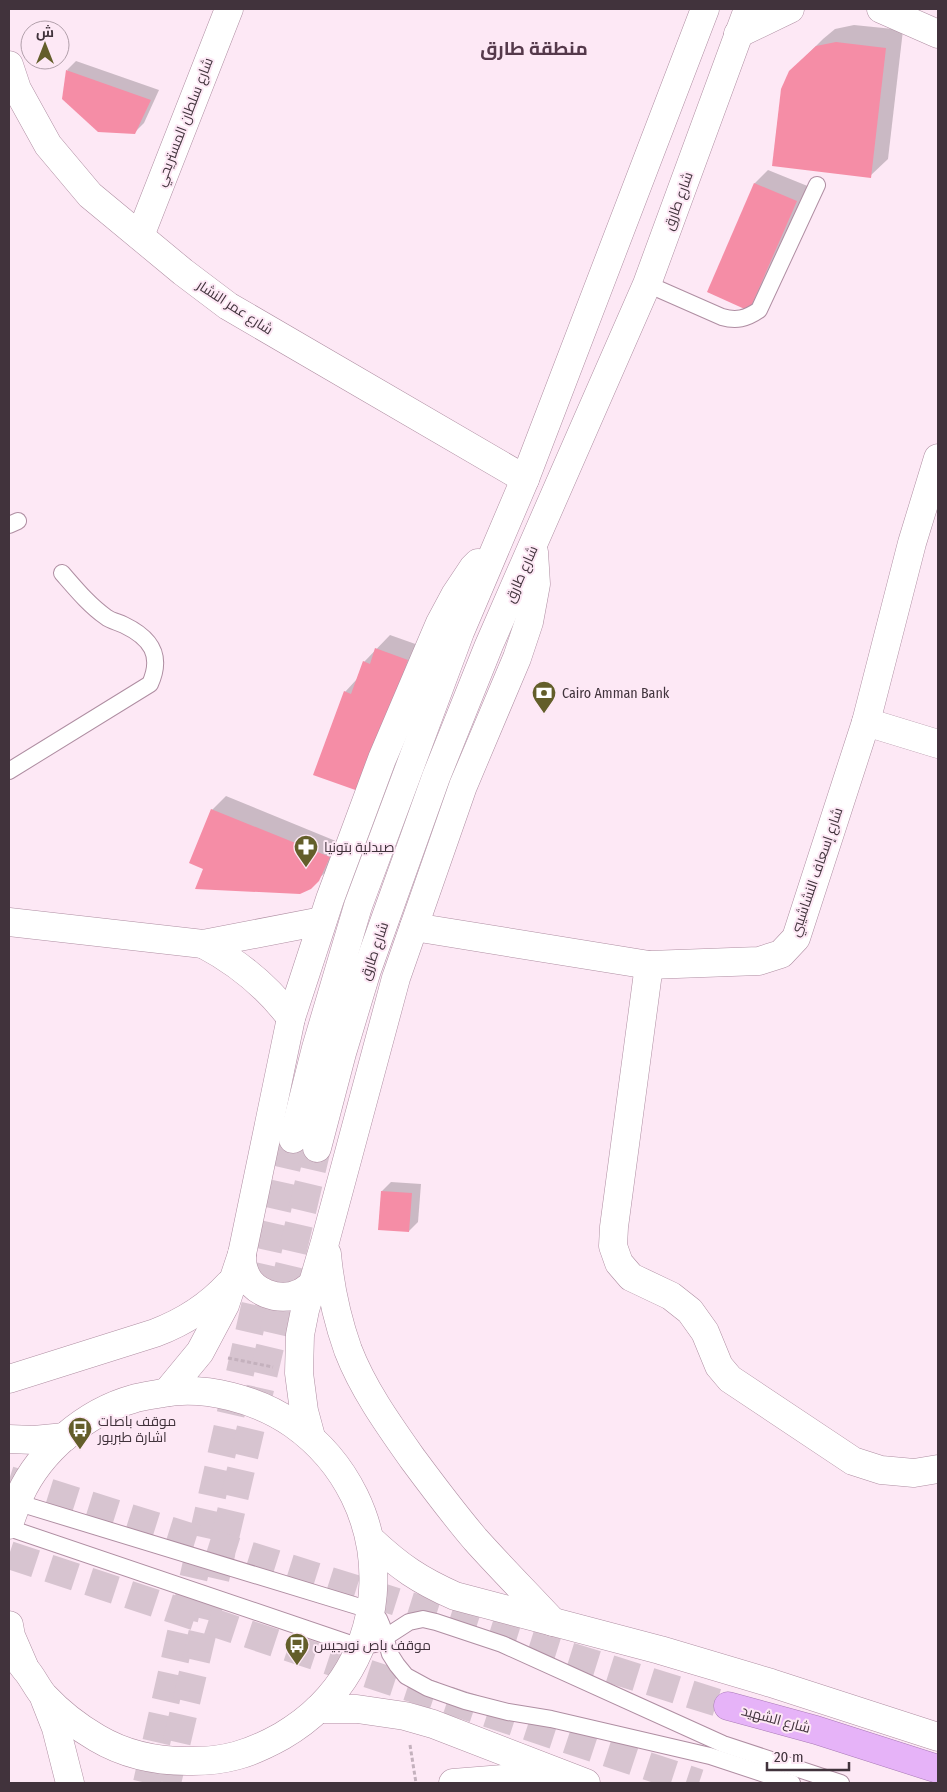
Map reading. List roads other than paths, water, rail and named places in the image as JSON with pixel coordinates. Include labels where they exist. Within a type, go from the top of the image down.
[{"type":"highway","name":"شارع الشهيد","points":[[728,1706],[816,1730],[938,1769]]},
{"type":"street","name":"شارع سلطان المستريحي","points":[[140,236],[229,9]]},
{"type":"street","name":"شارع طارق","points":[[706,9],[525,479],[460,632],[358,906],[316,1048],[305,1144],[342,1053],[367,970],[436,777],[489,645],[647,284],[748,9]]},
{"type":"street","points":[[738,34],[790,9]]},
{"type":"street","points":[[880,9],[938,34]]},
{"type":"street","name":"شارع عمر النشار","points":[[9,66],[17,89],[48,145],[90,194],[183,272],[228,306],[525,479]]},
{"type":"street","name":"شارع إسعاف النشاشيبي","points":[[414,927],[650,965],[759,962],[781,954],[796,938],[866,722],[912,543],[938,458]]},
{"type":"street","points":[[168,1392],[185,1372],[213,1330],[225,1306],[242,1254],[291,1018],[322,921],[382,759],[440,623],[455,594],[473,568],[497,545]]},
{"type":"street","points":[[310,1437],[300,1386],[298,1360],[304,1318],[396,978],[463,786],[529,622],[536,584],[533,546]]},
{"type":"street","points":[[866,722],[938,744]]},
{"type":"street","points":[[9,922],[204,944],[322,921]]},
{"type":"street","points":[[204,944],[237,964],[252,976],[280,1003],[291,1018]]},
{"type":"street","points":[[650,965],[614,1228],[613,1246],[619,1263],[631,1277],[671,1296],[690,1311],[705,1332],[719,1366],[730,1379],[853,1461],[881,1470],[914,1473],[938,1470]]},
{"type":"street","points":[[325,1242],[332,1292],[339,1322],[354,1364],[376,1404],[423,1472],[475,1538],[553,1622]]},
{"type":"street","points":[[242,1254],[244,1270],[252,1284],[266,1294],[282,1297],[299,1294],[313,1284]]},
{"type":"street","points":[[9,1379],[178,1324],[198,1312],[217,1297],[233,1279]]},
{"type":"street","points":[[11,1514],[20,1494],[40,1463],[65,1437],[96,1415],[113,1407],[131,1400],[168,1392],[206,1392],[244,1399],[279,1415],[310,1437],[338,1466],[359,1502],[371,1540],[374,1571],[373,1601],[360,1647],[338,1686],[318,1709],[294,1728],[268,1744],[240,1756],[222,1768],[207,1783]]},
{"type":"street","points":[[9,1439],[34,1440],[65,1437]]},
{"type":"street","points":[[371,1540],[403,1568],[424,1582],[455,1596],[660,1650],[762,1680],[938,1737]]},
{"type":"street","points":[[9,1626],[17,1660],[42,1694],[69,1719],[99,1739],[132,1754],[168,1761],[204,1761],[240,1756]]},
{"type":"street","points":[[42,1694],[56,1728],[70,1783]]},
{"type":"street","points":[[318,1709],[357,1709],[405,1716],[433,1724],[580,1781]]},
{"type":"street","points":[[454,1783],[503,1779],[580,1781]]},
{"type":"lane","points":[[647,284],[722,317],[741,319],[751,316],[758,310],[817,185]]},
{"type":"lane","points":[[9,771],[150,684],[156,671],[156,657],[147,640],[125,626],[108,619],[92,607],[62,573]]},
{"type":"lane","points":[[11,1514],[370,1610],[379,1619],[390,1654],[396,1665],[406,1676],[428,1688],[508,1712],[551,1719],[710,1756],[792,1783]]},
{"type":"lane","points":[[11,1514],[360,1647],[375,1644],[410,1622],[423,1619],[468,1632],[535,1659],[723,1744],[842,1783]]},
{"type":"tunnel","points":[[147,1783],[293,1139]]},
{"type":"tunnel","points":[[167,1783],[317,1148]]},
{"type":"tunnel","points":[[9,1480],[728,1706]]},
{"type":"tunnel","points":[[9,1555],[699,1783]]},
{"type":"place","name":"Cairo Amman Bank","points":[[544,714]]},
{"type":"place","name":"صيدلية بتونيا","points":[[306,868]]},
{"type":"place","name":"موقف باصات اشارة طبربور","points":[[80,1450]]},
{"type":"place","name":"موقف باص نويجيس","points":[[297,1666]]},
{"type":"district","name":"منطقة طارق","points":[[534,48]]}]
